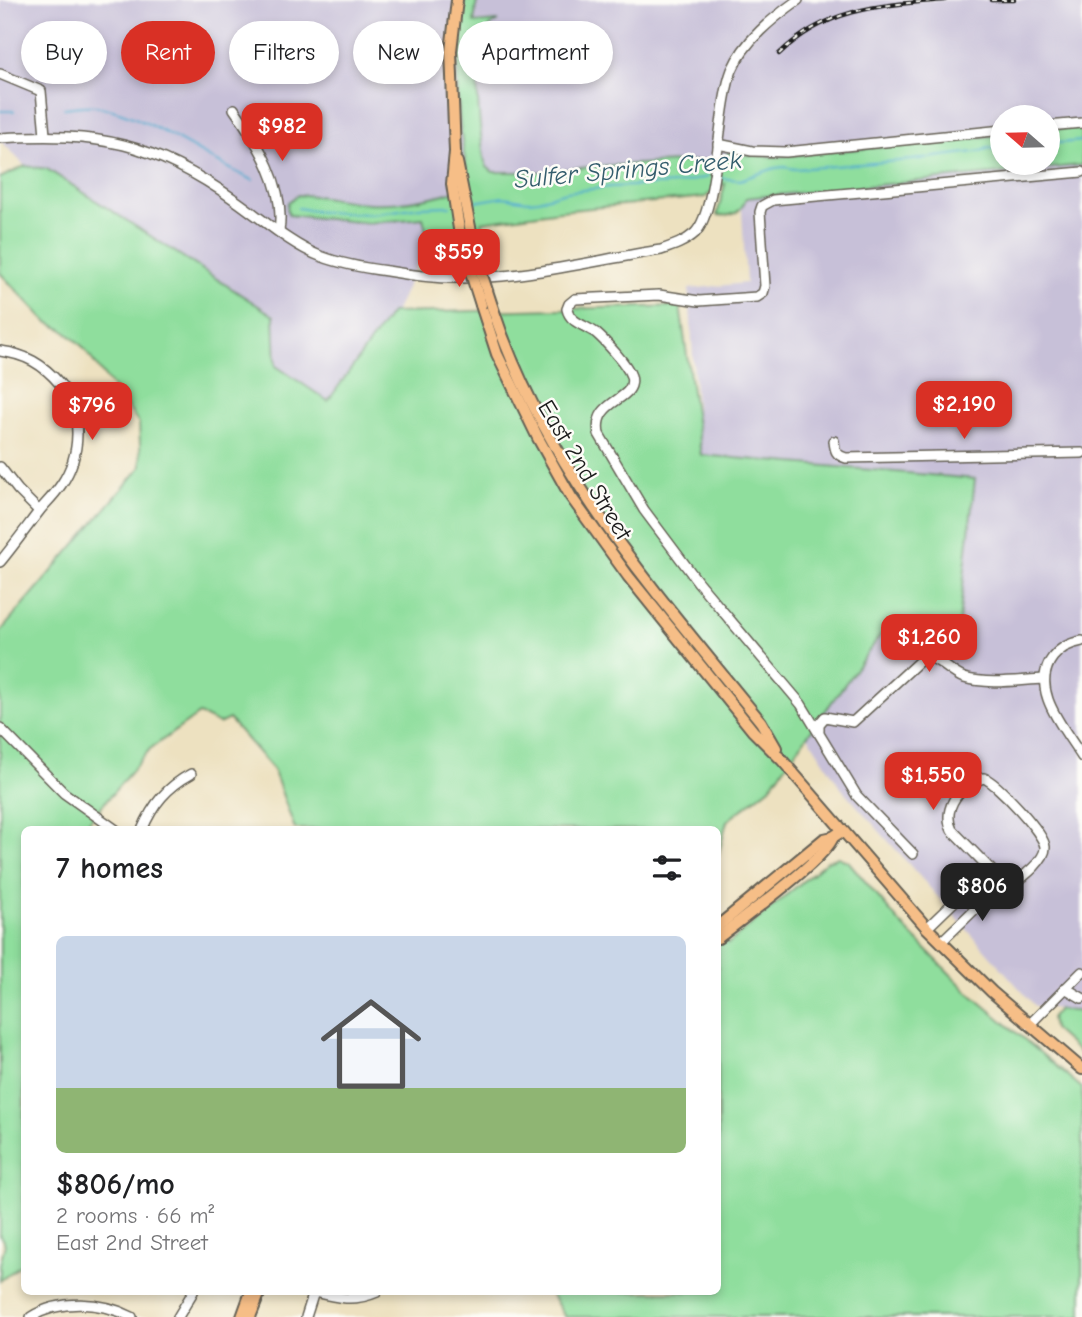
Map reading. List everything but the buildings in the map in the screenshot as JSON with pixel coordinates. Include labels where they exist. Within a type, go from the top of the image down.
[{"type":"main road","name":"East 2nd Street","points":[[457,0],[451,68],[459,229],[486,306],[497,354],[557,473],[583,515],[628,576],[753,731],[782,760],[837,834],[941,942],[1029,1025],[1082,1069]]},
{"type":"main road","name":"East 2nd Street","points":[[457,183],[470,222],[472,260]]},
{"type":"main road","points":[[721,924],[824,839],[837,834]]},
{"type":"main road","points":[[721,936],[791,881],[830,846],[837,834]]},
{"type":"main road","points":[[242,1317],[250,1295]]},
{"type":"main road","points":[[250,1317],[259,1295]]},
{"type":"street","points":[[0,138],[45,135],[100,139],[170,160],[202,177],[316,255],[344,263],[428,277],[456,278],[502,276],[661,250],[675,245],[699,228],[708,207],[729,80],[736,61],[765,28],[798,0]]},
{"type":"street","points":[[0,74],[41,91],[45,135]]},
{"type":"street","points":[[234,109],[250,132],[279,194],[279,231]]},
{"type":"street","points":[[1060,125],[1082,122]]},
{"type":"street","points":[[718,144],[752,151],[786,152],[990,131]]},
{"type":"street","points":[[913,854],[857,796],[819,731],[775,671],[698,582],[644,510],[599,433],[599,418],[607,406],[628,390],[632,380],[630,373],[605,342],[572,319],[568,314],[569,304],[575,299],[649,296],[674,296],[699,301],[757,297],[763,293],[765,286],[760,212],[762,206],[773,200],[1082,172]]},
{"type":"street","points":[[0,351],[15,352],[36,361],[63,387],[72,405],[77,447],[70,470],[61,486],[0,562]]},
{"type":"street","points":[[834,441],[839,456],[846,458],[1082,453]]},
{"type":"street","points":[[0,467],[39,511]]},
{"type":"street","points":[[1082,641],[1064,647],[1056,654],[1044,679],[1048,700],[1082,757]]},
{"type":"street","points":[[819,731],[819,724],[825,717],[853,722],[925,656],[967,679],[1044,679]]},
{"type":"street","points":[[0,728],[64,793],[110,826]]},
{"type":"street","points":[[144,826],[163,794],[191,774]]},
{"type":"street","points":[[984,778],[998,788],[1039,834],[1045,847],[1040,859],[1018,880],[1003,882],[989,868],[952,830],[948,821],[948,813],[957,796],[976,780],[984,778]]},
{"type":"street","points":[[927,928],[989,868]]},
{"type":"street","points":[[941,942],[1003,882]]},
{"type":"street","points":[[1029,1025],[1082,972]]},
{"type":"street","points":[[1065,988],[1082,998]]},
{"type":"street","points":[[178,1317],[191,1295]]},
{"type":"street","points":[[306,1317],[313,1295]]},
{"type":"street","points":[[326,1295],[347,1300],[368,1295]]},
{"type":"street","points":[[30,1317],[56,1306],[90,1304],[132,1317]]},
{"type":"shaded area","points":[[0,0],[1082,0],[1082,147],[1060,149],[1060,105],[990,105],[990,156],[441,210],[395,313],[329,402],[276,366],[48,169],[25,166],[0,140]]},
{"type":"shaded area","points":[[1082,159],[1082,1012],[1035,1006],[841,788],[773,682],[699,461],[689,289],[746,283],[741,194],[990,168],[990,175],[1060,175],[1060,161]]},
{"type":"green space","points":[[465,0],[477,0],[474,21],[461,21]]},
{"type":"green space","points":[[458,46],[458,84],[478,84],[484,158],[487,167],[493,172],[542,172],[719,160],[727,153],[776,157],[990,136],[990,174],[746,198],[736,213],[728,215],[717,215],[725,184],[719,185],[706,197],[560,211],[482,222],[491,270],[486,272],[426,271],[428,238],[423,218],[368,223],[289,215],[288,202],[298,195],[394,203],[433,197],[470,186],[459,117],[457,69]]},
{"type":"green space","points":[[1082,127],[1082,165],[1060,167],[1060,129]]},
{"type":"green space","points":[[25,166],[47,169],[274,316],[276,366],[328,401],[391,313],[680,306],[701,455],[975,479],[958,630],[890,622],[770,787],[727,821],[721,844],[721,826],[294,826],[273,769],[229,719],[219,724],[199,714],[150,749],[87,826],[21,826],[21,1264],[0,1281],[0,1264],[5,1244],[0,1236],[0,632],[141,467],[139,423],[82,346],[62,329],[47,322],[0,273],[0,178]]},
{"type":"green space","points":[[838,857],[849,862],[899,922],[967,991],[1082,1088],[1082,1317],[565,1317],[552,1295],[721,1295],[721,933],[728,944],[827,861]]},
{"type":"green space","points":[[1058,1009],[1082,1012],[1082,1055],[1053,1029],[1051,1018]]},
{"type":"waterway","name":"Sulfer Springs Creek","points":[[64,108],[96,106],[116,111],[157,128],[253,180]]},
{"type":"waterway","name":"Sulfer Springs Creek","points":[[0,111],[14,111]]},
{"type":"waterway","name":"Sulfer Springs Creek","points":[[1060,143],[1082,141]]},
{"type":"waterway","name":"Sulfer Springs Creek","points":[[717,178],[740,180],[775,168],[795,169],[912,160],[990,148]]},
{"type":"waterway","name":"Sulfer Springs Creek","points":[[469,203],[503,197],[538,200],[566,192],[677,184],[708,177]]},
{"type":"waterway","name":"Sulfer Springs Creek","points":[[298,208],[372,214],[450,206]]},
{"type":"railway","points":[[779,54],[816,26],[856,11],[945,0]]},
{"type":"railway","points":[[991,0],[1014,0]]}]
